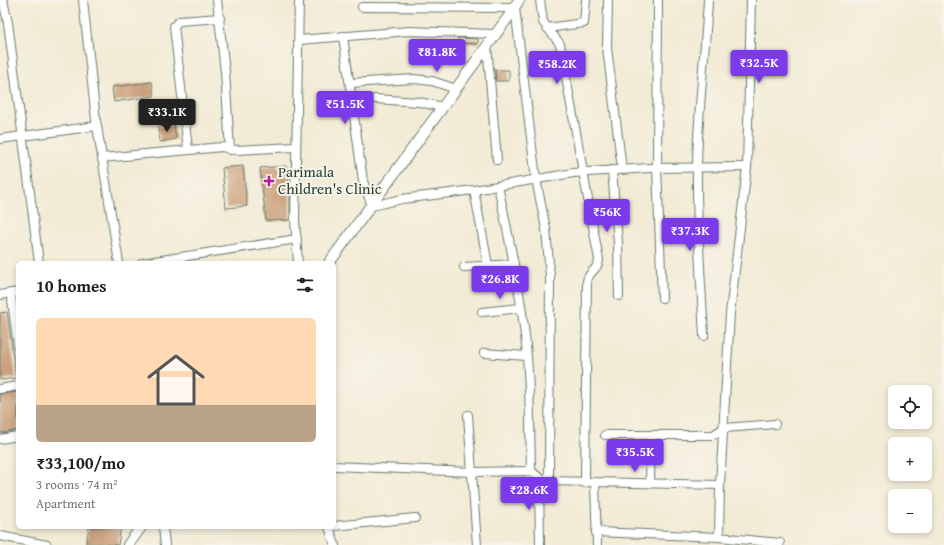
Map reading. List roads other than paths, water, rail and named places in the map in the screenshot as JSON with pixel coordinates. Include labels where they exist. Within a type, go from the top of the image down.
[{"type":"street","points":[[4,0],[39,261]]},
{"type":"street","points":[[83,0],[97,126],[119,261]]},
{"type":"street","points":[[218,0],[230,150]]},
{"type":"street","points":[[298,261],[296,240],[296,147],[299,0]]},
{"type":"street","points":[[540,0],[543,22],[546,28],[557,37],[560,44],[599,263],[588,277],[587,281],[585,483]]},
{"type":"street","points":[[546,28],[584,23],[586,0]]},
{"type":"street","points":[[608,0],[607,48],[622,169]]},
{"type":"street","points":[[658,0],[657,167],[662,298]]},
{"type":"street","points":[[704,336],[697,167],[700,82],[706,44],[708,0]]},
{"type":"street","points":[[719,537],[720,485],[730,314],[747,167],[751,0]]},
{"type":"street","points":[[362,7],[517,4]]},
{"type":"street","points":[[331,261],[372,206],[517,4]]},
{"type":"street","points":[[517,4],[536,178],[546,229],[550,276],[549,481]]},
{"type":"street","points":[[188,149],[174,26],[179,21],[220,18]]},
{"type":"street","points":[[299,40],[409,31],[495,34]]},
{"type":"street","points":[[343,36],[363,181],[372,206]]},
{"type":"street","points":[[487,44],[497,160]]},
{"type":"street","points":[[350,83],[414,79],[432,81],[456,89]]},
{"type":"street","points":[[375,99],[419,102],[443,107]]},
{"type":"street","points":[[0,139],[97,126]]},
{"type":"street","points":[[102,158],[222,147],[230,150],[296,147]]},
{"type":"street","points":[[372,206],[402,199],[474,190],[536,178],[583,172],[657,167],[747,167]]},
{"type":"street","points":[[612,170],[618,243],[620,296]]},
{"type":"street","points":[[498,186],[514,264],[521,308],[530,395],[531,470],[538,477],[549,481],[720,485]]},
{"type":"street","points":[[474,190],[488,265]]},
{"type":"street","points":[[155,261],[296,240]]},
{"type":"street","points":[[464,267],[514,264]]},
{"type":"street","points":[[0,295],[15,293],[16,320]]},
{"type":"street","points":[[482,312],[521,308]]},
{"type":"street","points":[[484,353],[526,356]]},
{"type":"street","points":[[0,389],[16,386]]},
{"type":"street","points":[[468,415],[477,545]]},
{"type":"street","points":[[605,435],[713,435],[724,428],[775,424]]},
{"type":"street","points":[[650,483],[651,435]]},
{"type":"street","points":[[0,439],[16,436]]},
{"type":"street","points":[[336,466],[471,472],[531,470]]},
{"type":"street","points":[[538,477],[540,545]]},
{"type":"street","points":[[595,483],[596,545]]},
{"type":"street","points":[[336,526],[415,518]]},
{"type":"street","points":[[128,545],[140,529]]},
{"type":"street","points":[[163,529],[165,545]]},
{"type":"street","points":[[331,529],[335,545]]},
{"type":"street","points":[[596,532],[719,537],[780,544]]},
{"type":"street","points":[[0,536],[47,545]]},
{"type":"place","name":"Parimala Children's Clinic","points":[[269,181]]}]
